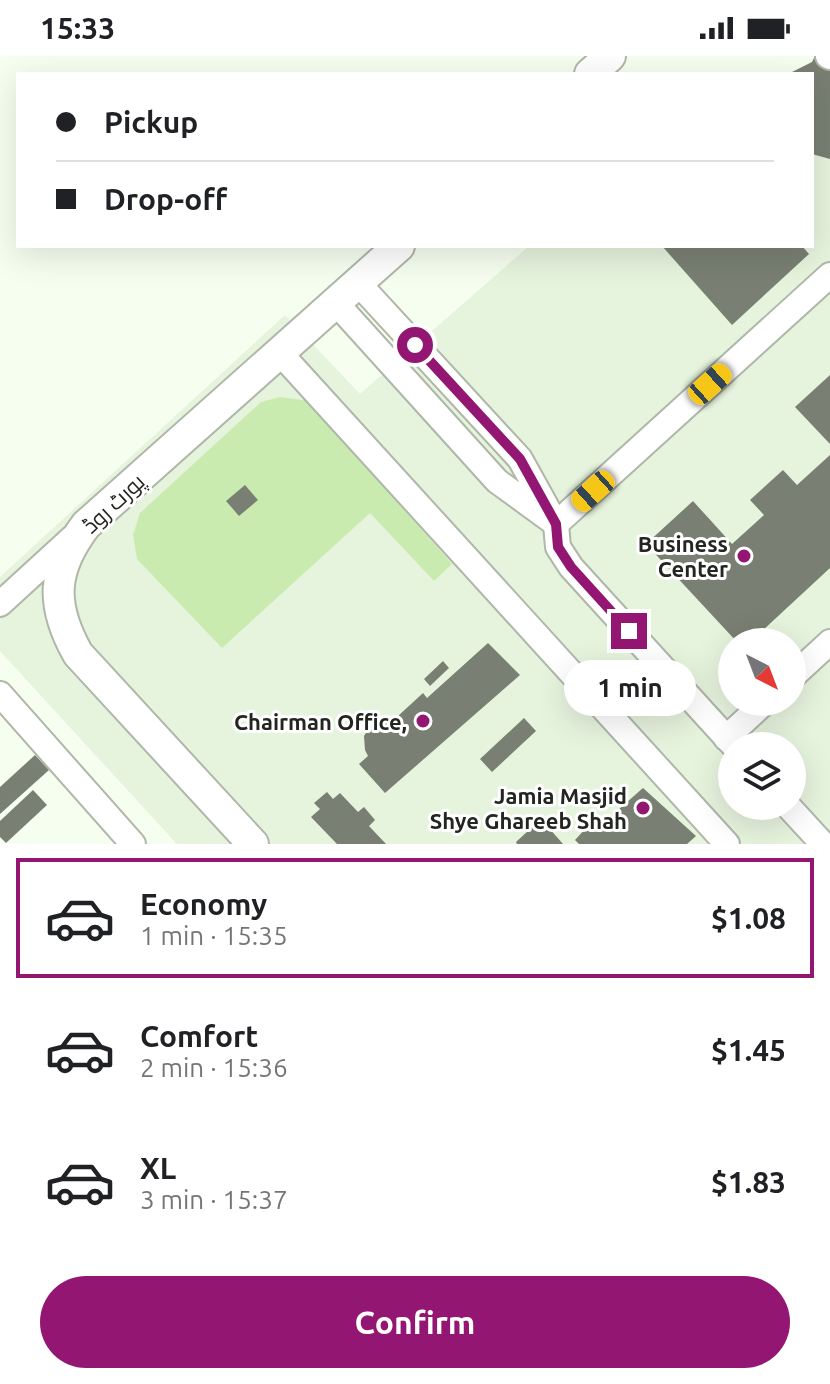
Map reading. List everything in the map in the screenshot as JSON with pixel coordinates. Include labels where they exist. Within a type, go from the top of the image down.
[{"type":"main road","points":[[592,72],[610,56]]},
{"type":"main road","name":"پورٹ روڈ","points":[[253,844],[78,654],[64,629],[58,602],[60,574],[70,548],[86,525],[397,248]]},
{"type":"street","points":[[358,283],[520,459],[556,524],[558,547],[571,567],[721,732]]},
{"type":"street","points":[[556,524],[826,287]]},
{"type":"street","points":[[336,303],[497,481],[556,524]]},
{"type":"street","points":[[280,353],[727,844]]},
{"type":"street","points":[[0,604],[86,525]]},
{"type":"street","points":[[806,664],[830,642]]},
{"type":"street","points":[[0,694],[133,844]]},
{"type":"street","points":[[739,732],[753,716]]},
{"type":"street","points":[[801,820],[823,844]]},
{"type":"shaded area","points":[[830,56],[830,844],[177,844],[0,651],[0,577],[285,315],[360,394],[527,248],[814,248],[814,72]]},
{"type":"green space","points":[[280,397],[308,401],[452,564],[434,581],[370,513],[222,648],[137,559],[133,535],[140,513],[261,402]]},
{"type":"building","points":[[815,56],[830,56],[830,159],[814,155],[814,72],[792,72],[812,62]]},
{"type":"building","points":[[664,248],[804,248],[809,254],[732,325]]},
{"type":"building","points":[[830,375],[830,444],[795,407]]},
{"type":"building","name":"Business Center","points":[[830,455],[830,568],[765,628],[724,628],[646,544],[693,501],[732,544],[764,515],[750,500],[783,470],[797,485]]},
{"type":"building","points":[[245,485],[258,500],[239,516],[226,501]]},
{"type":"building","name":"Chairman Office,","points":[[488,643],[520,675],[385,793],[359,764],[368,756],[364,736],[371,725],[385,717],[398,716],[423,693],[427,698]]},
{"type":"building","points":[[443,661],[449,668],[430,686],[424,679]]},
{"type":"building","points":[[524,718],[536,731],[492,772],[480,759]]},
{"type":"building","points":[[35,755],[49,770],[0,814],[0,787]]},
{"type":"building","name":"Jamia Masjid Shye Ghareeb Shah","points":[[643,788],[696,836],[687,844],[579,844],[575,840],[587,827],[593,832]]},
{"type":"building","points":[[33,790],[47,805],[6,843],[0,837],[0,821]]},
{"type":"building","points":[[327,792],[333,799],[340,793],[358,812],[364,807],[375,820],[369,826],[386,844],[337,844],[311,817],[320,809],[314,803]]},
{"type":"building","points":[[541,819],[563,844],[517,844],[516,842]]},
{"type":"place","name":"Business Center","points":[[744,556]]},
{"type":"place","name":"Chairman Office,","points":[[423,721]]},
{"type":"place","name":"Jamia Masjid Shye Ghareeb Shah","points":[[643,808]]},
{"type":"route","points":[[415,345],[520,459],[556,524],[558,547],[571,567],[629,631]]}]
